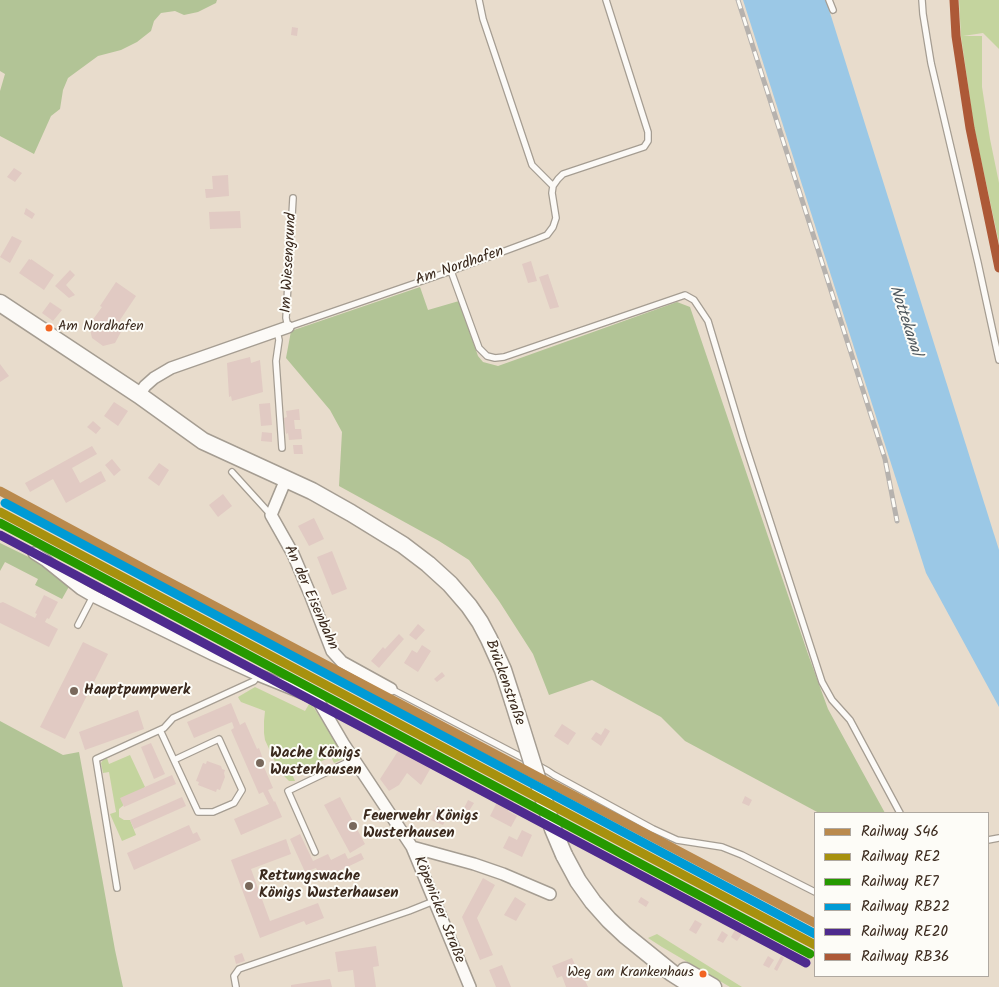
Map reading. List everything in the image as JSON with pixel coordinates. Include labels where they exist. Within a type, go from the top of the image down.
[{"type":"main road","points":[[0,303],[139,395],[203,441],[286,479]]},
{"type":"main road","name":"Brückenstraße","points":[[286,479],[344,509],[403,545],[450,584],[469,606],[480,622],[503,670],[553,829],[578,881],[593,902],[625,935],[672,973],[694,987]]},
{"type":"main road","name":"Brückenstraße","points":[[645,950],[713,987]]},
{"type":"street","name":"Am Nordhafen","points":[[139,395],[154,378],[171,368],[282,329]]},
{"type":"street","points":[[271,515],[286,479]]},
{"type":"street","name":"An der Eisenbahn","points":[[271,515],[293,554],[332,651],[342,662],[391,689]]},
{"type":"street","name":"Köpenicker Straße","points":[[34,553],[93,596],[214,656],[310,696],[319,702],[330,723],[412,847],[470,987]]},
{"type":"street","points":[[412,847],[474,864],[550,894]]},
{"type":"lane","points":[[478,0],[532,165],[553,186],[563,174],[644,147],[648,141],[648,132],[606,0]]},
{"type":"lane","points":[[829,0],[833,10]]},
{"type":"lane","points":[[922,0],[932,63],[999,360]]},
{"type":"lane","name":"Am Nordhafen","points":[[282,329],[451,271],[547,235],[553,227],[556,218],[552,194],[553,186]]},
{"type":"lane","name":"Im Wiesengrund","points":[[282,448],[276,361],[279,340],[286,318],[293,198]]},
{"type":"lane","points":[[451,271],[480,348],[487,356],[495,358],[504,357],[685,295],[694,300],[708,321],[744,440],[822,682],[832,700],[850,720],[899,812]]},
{"type":"lane","name":"An der Eisenbahn","points":[[232,472],[271,515]]},
{"type":"lane","points":[[78,625],[93,596]]},
{"type":"lane","points":[[117,888],[96,759],[164,728],[173,718],[254,681],[258,675]]},
{"type":"lane","name":"An der Eisenbahn","points":[[391,689],[654,829],[677,840],[722,847],[742,855],[814,891]]},
{"type":"lane","points":[[160,730],[198,812],[213,812],[234,803],[242,790],[220,739],[174,760]]},
{"type":"lane","points":[[316,852],[288,791],[354,759]]},
{"type":"lane","points":[[236,987],[234,976],[239,970],[434,901]]},
{"type":"green space","points":[[0,0],[217,0],[216,3],[198,12],[184,15],[175,11],[161,13],[154,21],[151,31],[137,42],[121,50],[98,56],[68,78],[63,90],[60,109],[51,116],[34,154],[0,136],[0,91],[5,74],[0,71]]},
{"type":"green space","points":[[959,0],[999,0],[999,49],[983,33],[963,36],[982,36],[982,87],[999,183],[999,243],[974,127],[961,36]]},
{"type":"green space","points":[[420,287],[428,310],[459,301],[478,356],[483,362],[498,366],[677,302],[690,307],[828,709],[884,812],[817,812],[685,741],[661,717],[592,680],[549,695],[533,654],[499,601],[469,560],[439,541],[339,486],[342,432],[330,410],[286,358],[291,331]]},
{"type":"green space","points":[[0,543],[43,564],[71,583],[62,599],[35,585],[38,579],[5,562],[0,571]]},
{"type":"green space","points":[[255,687],[305,711],[309,704],[312,705],[345,756],[334,763],[331,757],[292,774],[295,781],[289,781],[277,766],[265,740],[265,711],[241,702],[238,697]]},
{"type":"green space","points":[[0,721],[63,755],[79,752],[123,987],[0,987]]},
{"type":"green space","points":[[130,755],[145,787],[119,809],[119,817],[124,820],[130,820],[136,835],[122,841],[110,814],[116,812],[109,772],[103,773],[101,763],[107,758],[109,764]]},
{"type":"green space","points":[[657,934],[742,987],[730,987],[648,938]]},
{"type":"water","name":"Nottekanal","points":[[743,0],[826,0],[999,550],[999,707],[926,573]]},
{"type":"building","points":[[292,27],[298,28],[297,36],[291,35]]},
{"type":"building","points":[[14,168],[22,173],[15,182],[7,177]]},
{"type":"building","points":[[228,175],[229,196],[206,198],[205,189],[213,189],[212,176]]},
{"type":"building","points":[[26,208],[35,214],[32,219],[24,214]]},
{"type":"building","points":[[240,211],[241,228],[210,229],[209,212]]},
{"type":"building","points":[[12,236],[22,241],[10,263],[0,257]]},
{"type":"building","points":[[29,259],[54,275],[44,290],[19,273]]},
{"type":"building","points":[[531,261],[537,281],[528,283],[522,264]]},
{"type":"building","points":[[70,270],[75,275],[66,285],[75,295],[69,298],[55,286]]},
{"type":"building","points":[[548,274],[559,307],[550,309],[539,277]]},
{"type":"building","points":[[116,282],[136,296],[120,320],[121,332],[115,343],[103,346],[92,338],[89,325]]},
{"type":"building","points":[[50,302],[62,310],[53,321],[42,313]]},
{"type":"building","points":[[250,357],[251,363],[260,360],[263,392],[232,401],[231,396],[229,397],[227,363]]},
{"type":"building","points":[[0,364],[9,376],[0,382]]},
{"type":"building","points":[[114,402],[128,411],[118,426],[104,416]]},
{"type":"building","points":[[270,403],[272,425],[261,426],[259,404]]},
{"type":"building","points":[[299,409],[300,420],[294,420],[295,429],[301,429],[302,439],[289,440],[288,433],[286,434],[284,418],[287,417],[286,411]]},
{"type":"building","points":[[93,421],[101,428],[96,434],[87,427]]},
{"type":"building","points":[[262,432],[272,433],[272,442],[261,441]]},
{"type":"building","points":[[293,445],[302,445],[303,454],[294,454]]},
{"type":"building","points":[[92,446],[97,454],[72,468],[80,483],[101,471],[106,481],[66,503],[53,479],[30,492],[25,483]]},
{"type":"building","points":[[112,459],[121,470],[114,476],[105,465]]},
{"type":"building","points":[[159,463],[169,470],[159,486],[148,478]]},
{"type":"building","points":[[223,494],[232,506],[218,517],[209,505]]},
{"type":"building","points":[[314,518],[324,539],[309,546],[298,526]]},
{"type":"building","points":[[332,551],[347,589],[332,595],[317,557]]},
{"type":"building","points":[[44,595],[58,602],[49,619],[47,618],[45,622],[58,629],[49,647],[0,623],[0,603],[3,602],[35,618],[37,614],[35,613]]},
{"type":"building","points":[[418,624],[425,630],[416,640],[409,635]]},
{"type":"building","points":[[399,634],[404,639],[379,668],[371,661],[383,647],[385,649]]},
{"type":"building","name":"Hauptpumpwerk","points":[[83,642],[108,654],[65,739],[40,727]]},
{"type":"building","points":[[422,645],[431,651],[418,672],[404,663],[412,650],[417,653]]},
{"type":"building","points":[[442,672],[445,676],[437,682],[434,679]]},
{"type":"building","points":[[231,703],[240,725],[245,722],[257,749],[259,748],[263,759],[261,760],[273,788],[268,790],[282,817],[241,835],[234,819],[269,804],[263,792],[259,794],[231,730],[234,728],[232,722],[194,738],[187,722]]},
{"type":"building","points":[[138,710],[144,729],[85,750],[79,732]]},
{"type":"building","points":[[562,724],[576,733],[568,745],[554,736]]},
{"type":"building","points":[[605,728],[610,731],[601,746],[591,739],[596,732],[601,735]]},
{"type":"building","points":[[151,743],[165,774],[154,779],[141,747]]},
{"type":"building","points":[[402,745],[433,764],[421,785],[407,773],[399,785],[389,791],[380,779]]},
{"type":"building","points":[[207,761],[221,766],[225,770],[225,777],[220,790],[217,789],[216,792],[198,785],[199,782],[196,781],[203,763],[206,764]]},
{"type":"building","points":[[172,775],[176,784],[124,807],[120,798]]},
{"type":"building","points":[[502,792],[515,799],[508,811],[517,816],[511,827],[490,816]]},
{"type":"building","points":[[745,796],[752,800],[749,806],[742,803]]},
{"type":"building","points":[[182,797],[186,806],[134,829],[130,820]]},
{"type":"building","points":[[340,797],[365,844],[350,853],[324,805]]},
{"type":"building","points":[[468,800],[474,803],[469,811],[464,808]]},
{"type":"building","points":[[437,806],[449,812],[443,825],[431,820]]},
{"type":"building","points":[[189,825],[193,834],[197,832],[201,840],[134,870],[127,853]]},
{"type":"building","points":[[522,830],[532,835],[522,857],[503,848],[509,836],[517,840]]},
{"type":"building","points":[[300,834],[313,861],[328,854],[331,860],[345,853],[348,859],[361,853],[364,859],[322,879],[316,868],[305,872],[290,839]]},
{"type":"building","name":"Rettungswache Königs Wusterhausen","points":[[286,839],[291,854],[251,869],[270,921],[318,903],[324,918],[306,925],[304,921],[260,938],[231,860]]},
{"type":"building","points":[[483,878],[495,885],[477,918],[493,955],[480,960],[462,917]]},
{"type":"building","points":[[515,897],[526,904],[516,921],[504,915]]},
{"type":"building","points":[[641,897],[649,902],[646,907],[638,902]]},
{"type":"building","points":[[695,920],[702,924],[696,934],[689,930]]},
{"type":"building","points":[[735,930],[742,934],[737,941],[731,937]]},
{"type":"building","points":[[722,931],[728,935],[723,943],[717,940]]},
{"type":"building","points":[[376,946],[379,966],[373,967],[376,987],[355,987],[353,970],[338,972],[335,952]]},
{"type":"building","points":[[242,953],[245,961],[236,964],[234,956]]},
{"type":"building","points":[[768,956],[774,960],[769,968],[763,965]]},
{"type":"building","points":[[781,956],[784,958],[777,971],[774,969]]},
{"type":"building","points":[[572,958],[588,987],[566,987],[562,976],[557,978],[552,966]]},
{"type":"building","points":[[502,965],[511,987],[496,987],[489,970]]},
{"type":"building","points":[[330,979],[332,987],[291,987],[291,985]]},
{"type":"railway","points":[[738,0],[885,459],[897,521]]},
{"type":"rail line","name":"RB36","points":[[954,0],[956,36],[970,128],[999,268]]},
{"type":"rail line","name":"S46","points":[[0,491],[814,922]]},
{"type":"rail line","name":"RB22","points":[[5,503],[814,933]]},
{"type":"rail line","name":"RE2","points":[[0,512],[814,944]]},
{"type":"rail line","name":"RE7","points":[[0,523],[810,954]]},
{"type":"rail line","name":"RE20","points":[[0,535],[806,963]]},
{"type":"place","name":"Am Nordhafen","points":[[49,328]]},
{"type":"place","name":"Hauptpumpwerk","points":[[74,691]]},
{"type":"place","name":"Wache Königs Wusterhausen","points":[[260,763]]},
{"type":"place","name":"Feuerwehr Königs Wusterhausen","points":[[353,826]]},
{"type":"place","name":"Rettungswache Königs Wusterhausen","points":[[249,886]]},
{"type":"place","name":"Weg am Krankenhaus","points":[[703,974]]}]
